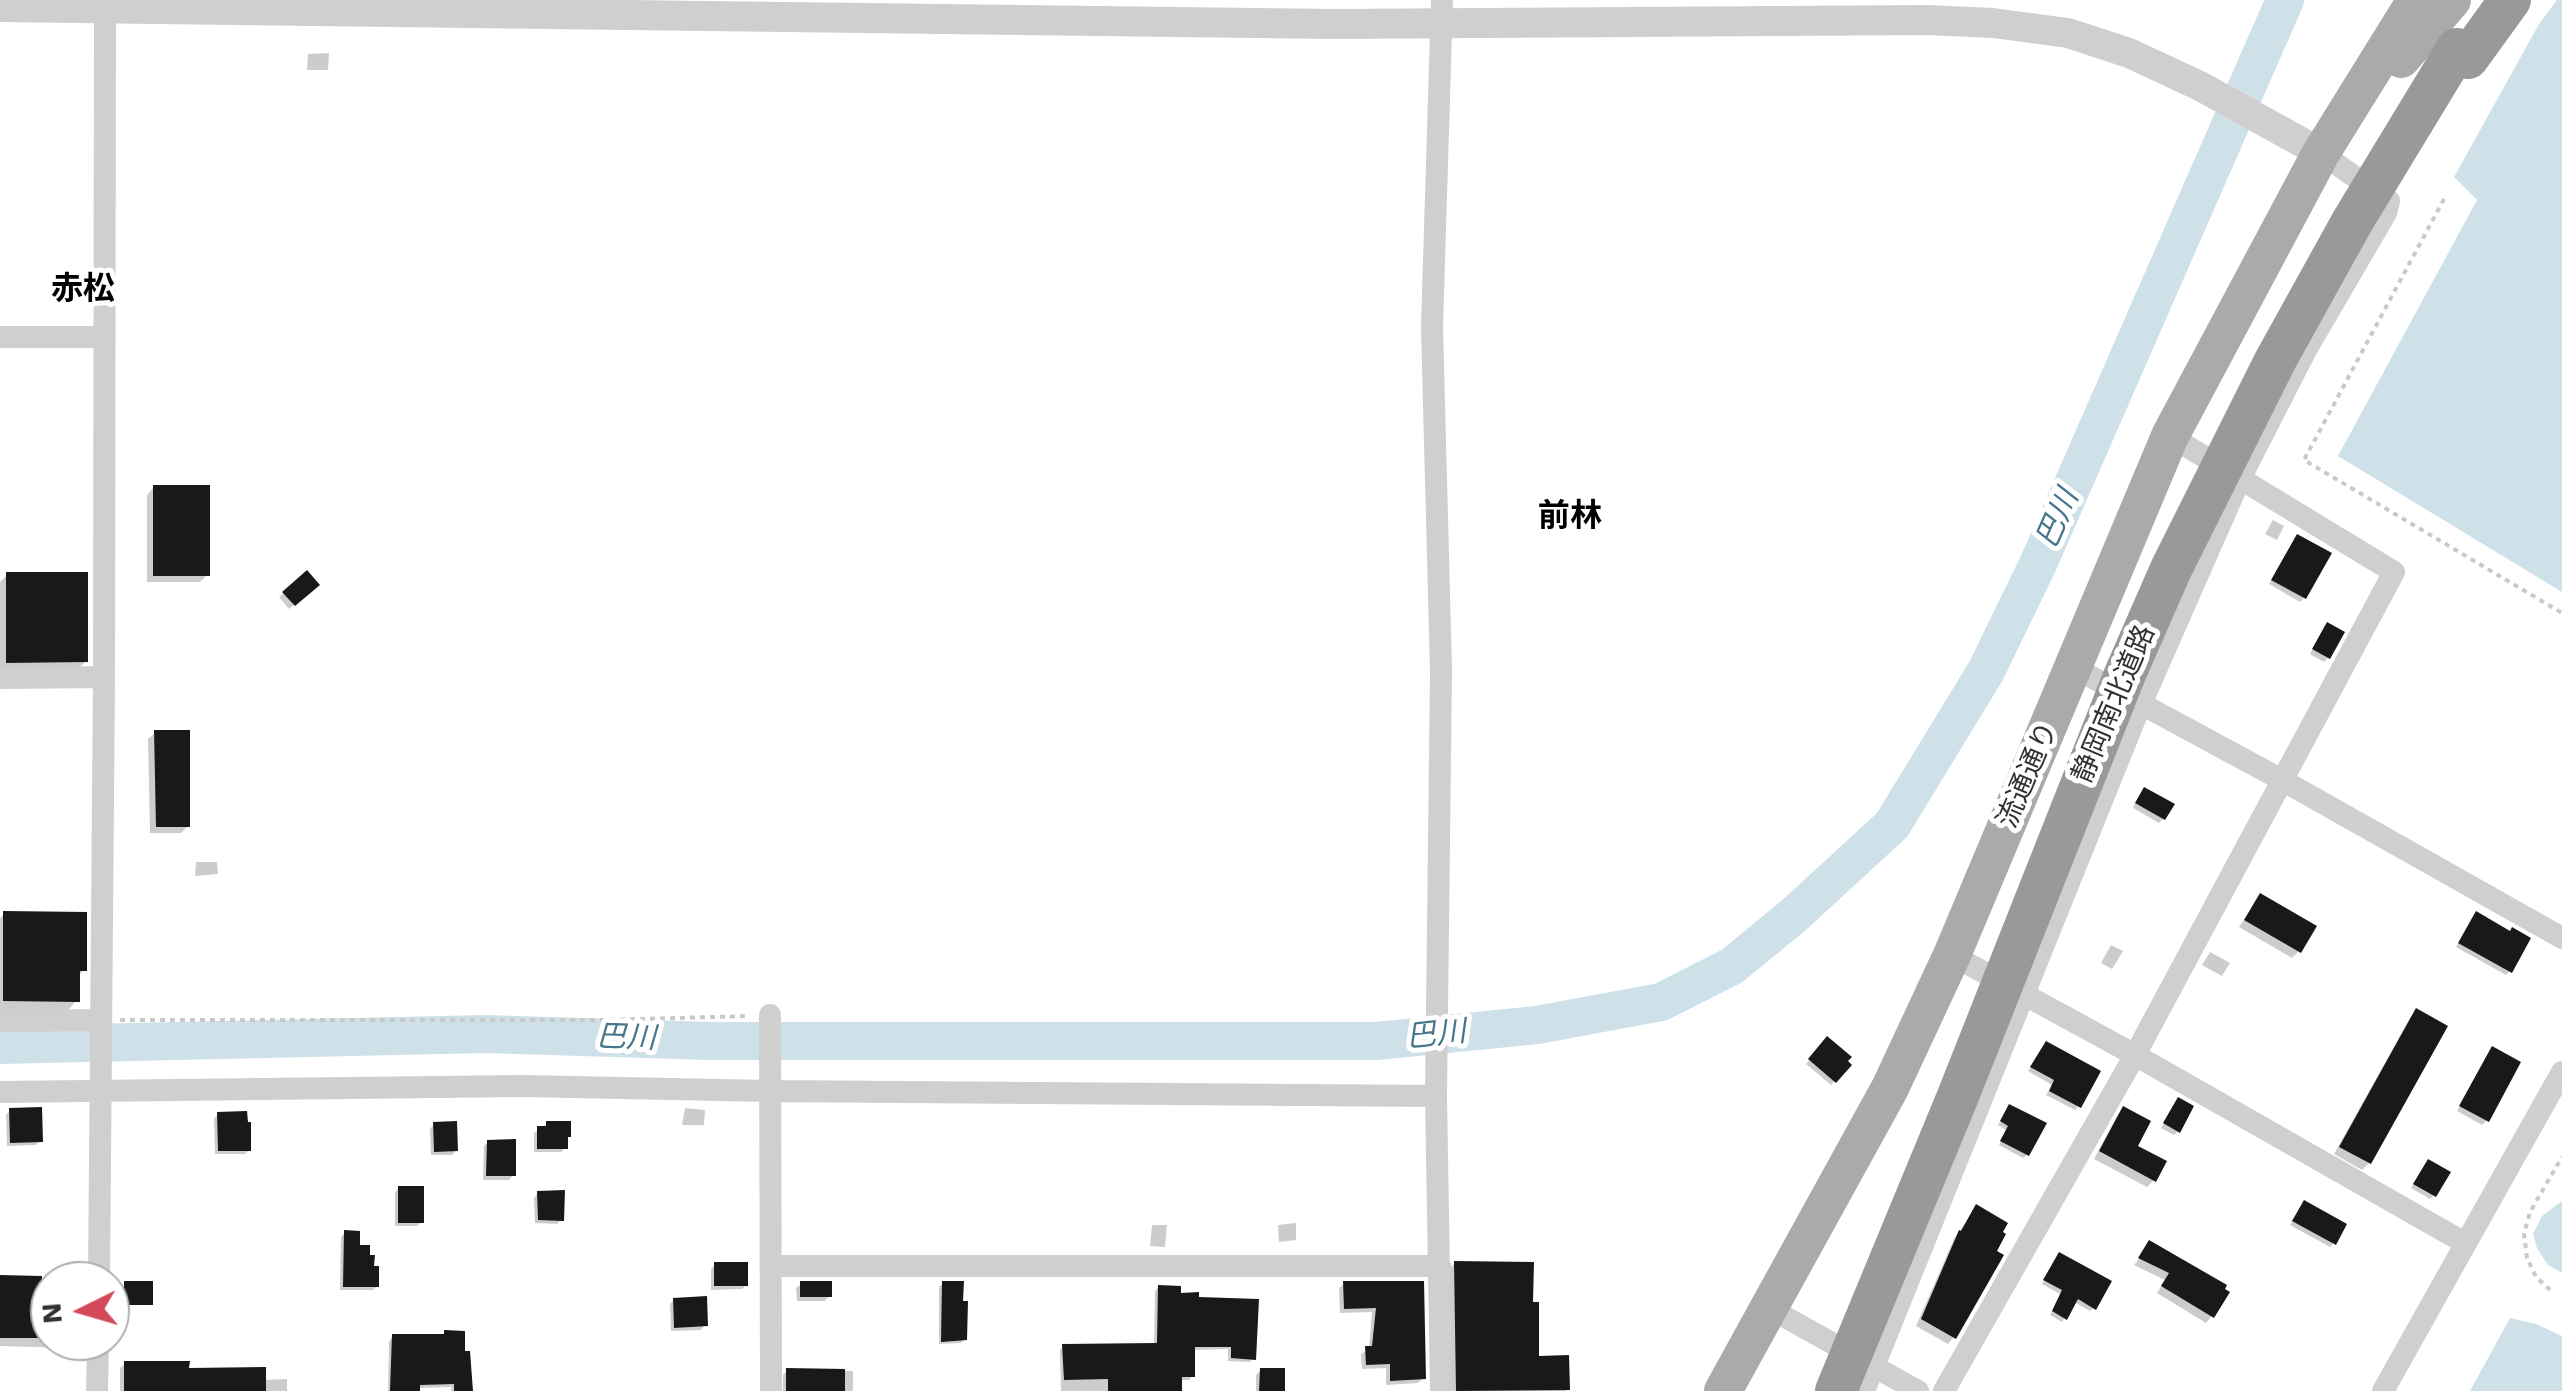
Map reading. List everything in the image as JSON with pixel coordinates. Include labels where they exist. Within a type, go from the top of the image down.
[{"type":"highway","points":[[2463,54],[2484,0]]},
{"type":"highway","points":[[2463,54],[2510,0]]},
{"type":"highway","name":"静岡南北道路","points":[[1861,1379],[2082,807],[2182,575],[2294,350],[2463,54]]},
{"type":"highway","name":"静岡南北道路","points":[[1836,1391],[1958,1096],[2110,710],[2172,570],[2227,454],[2352,222],[2463,54]]},
{"type":"main road","points":[[2305,144],[2416,0]]},
{"type":"main road","points":[[2305,144],[2452,0]]},
{"type":"main road","name":"流通通り","points":[[1723,1391],[1890,1088],[1952,954],[2170,436],[2305,144]]},
{"type":"street","points":[[99,1261],[105,4]]},
{"type":"street","points":[[0,7],[105,4],[1164,22],[1442,12],[1729,11],[1993,22],[2068,33],[2129,53],[2200,86],[2305,144],[2389,201],[2386,213],[2306,350],[2240,480],[2142,704],[1861,1379],[1864,1391]]},
{"type":"street","points":[[1441,1391],[1436,1096],[1441,671],[1432,327],[1442,12]]},
{"type":"street","points":[[0,337],[104,336]]},
{"type":"street","points":[[1944,1391],[2135,1055],[2394,572],[2170,436]]},
{"type":"street","points":[[2073,667],[2562,938]]},
{"type":"street","points":[[0,678],[104,677]]},
{"type":"street","points":[[1952,954],[2465,1244]]},
{"type":"street","points":[[770,1016],[771,1391]]},
{"type":"street","points":[[0,1021],[100,1020]]},
{"type":"street","points":[[2383,1391],[2562,1072]]},
{"type":"street","points":[[0,1092],[523,1086],[1436,1096]]},
{"type":"street","points":[[772,1266],[1440,1266]]},
{"type":"street","points":[[1768,1308],[1861,1379],[1918,1391]]},
{"type":"street","points":[[98,1361],[98,1391]]},
{"type":"path","points":[[2444,199],[2304,460],[2562,613]]},
{"type":"path","points":[[100,1020],[770,1016]]},
{"type":"path","points":[[2550,1290],[2536,1277],[2524,1234],[2530,1212],[2562,1158]]},
{"type":"shaded area","points":[[2557,0],[2562,0],[2562,592],[2338,456],[2477,200],[2454,177],[2539,24]]},
{"type":"shaded area","points":[[2562,1201],[2562,1273],[2548,1265],[2533,1234],[2542,1216]]},
{"type":"shaded area","points":[[2510,1318],[2562,1336],[2562,1391],[2470,1391]]},
{"type":"building","points":[[153,485],[210,485],[210,576],[153,576]]},
{"type":"building","points":[[2297,534],[2332,553],[2306,599],[2271,580]]},
{"type":"building","points":[[307,570],[320,585],[295,606],[282,592]]},
{"type":"building","points":[[6,572],[88,572],[88,662],[6,663]]},
{"type":"building","points":[[2327,622],[2345,632],[2330,659],[2312,649]]},
{"type":"building","points":[[154,730],[190,730],[190,827],[156,827]]},
{"type":"building","points":[[2144,787],[2175,804],[2165,820],[2135,803]]},
{"type":"building","points":[[2260,893],[2317,926],[2301,953],[2244,920]]},
{"type":"building","points":[[3,911],[87,912],[87,971],[80,971],[80,1002],[3,1001]]},
{"type":"building","points":[[2476,911],[2531,938],[2512,973],[2458,943]]},
{"type":"building","points":[[2416,1008],[2448,1026],[2371,1164],[2339,1147]]},
{"type":"building","points":[[1827,1036],[1852,1057],[1848,1061],[1852,1065],[1836,1083],[1808,1059]]},
{"type":"building","points":[[2046,1041],[2101,1071],[2081,1108],[2049,1091],[2054,1080],[2030,1067]]},
{"type":"building","points":[[2492,1046],[2521,1062],[2489,1122],[2459,1106]]},
{"type":"building","points":[[2178,1097],[2194,1106],[2180,1133],[2163,1123]]},
{"type":"building","points":[[2009,1104],[2047,1123],[2029,1156],[2000,1141],[2008,1126],[2000,1121]]},
{"type":"building","points":[[2123,1106],[2151,1121],[2138,1146],[2167,1161],[2156,1182],[2099,1151]]},
{"type":"building","points":[[42,1107],[43,1142],[10,1143],[9,1108]]},
{"type":"building","points":[[247,1111],[251,1151],[218,1151],[217,1112]]},
{"type":"building","points":[[457,1121],[458,1151],[434,1152],[433,1122]]},
{"type":"building","points":[[546,1121],[571,1121],[568,1149],[537,1149],[537,1126],[546,1126]]},
{"type":"building","points":[[516,1139],[516,1176],[486,1176],[487,1140]]},
{"type":"building","points":[[2428,1159],[2451,1172],[2436,1197],[2413,1184]]},
{"type":"building","points":[[398,1186],[424,1186],[424,1223],[398,1223]]},
{"type":"building","points":[[565,1190],[564,1221],[538,1220],[537,1191]]},
{"type":"building","points":[[2304,1200],[2347,1224],[2336,1245],[2292,1221]]},
{"type":"building","points":[[1976,1204],[2008,1223],[1997,1251],[2004,1255],[1956,1339],[1921,1319],[1959,1230]]},
{"type":"building","points":[[344,1230],[360,1231],[360,1245],[370,1245],[370,1255],[375,1255],[374,1266],[379,1266],[379,1287],[343,1287]]},
{"type":"building","points":[[2149,1240],[2227,1285],[2225,1289],[2230,1292],[2214,1318],[2161,1286],[2169,1273],[2138,1258]]},
{"type":"building","points":[[2059,1252],[2112,1281],[2096,1310],[2078,1299],[2067,1320],[2052,1311],[2062,1290],[2043,1280]]},
{"type":"building","points":[[1454,1261],[1534,1262],[1533,1302],[1539,1302],[1539,1356],[1569,1355],[1570,1390],[1456,1391]]},
{"type":"building","points":[[714,1262],[748,1262],[748,1286],[714,1286]]},
{"type":"building","points":[[0,1275],[30,1276],[30,1338],[0,1338]]},
{"type":"building","points":[[130,1281],[153,1281],[153,1305],[130,1305]]},
{"type":"building","points":[[800,1281],[832,1281],[832,1297],[800,1297]]},
{"type":"building","points":[[942,1281],[964,1281],[967,1340],[941,1342]]},
{"type":"building","points":[[1343,1281],[1424,1281],[1426,1379],[1390,1381],[1390,1364],[1366,1365],[1365,1346],[1372,1346],[1376,1308],[1344,1309]]},
{"type":"building","points":[[1158,1285],[1181,1286],[1181,1293],[1199,1292],[1199,1297],[1259,1299],[1256,1360],[1231,1358],[1231,1347],[1195,1347],[1195,1377],[1182,1377],[1182,1391],[1108,1391],[1108,1379],[1064,1380],[1062,1344],[1157,1343]]},
{"type":"building","points":[[707,1296],[708,1326],[674,1328],[673,1298]]},
{"type":"building","points":[[444,1330],[465,1331],[473,1391],[454,1391],[454,1384],[420,1385],[420,1391],[390,1391],[392,1334],[444,1334]]},
{"type":"building","points":[[124,1361],[190,1361],[189,1368],[266,1367],[266,1391],[124,1391]]},
{"type":"building","points":[[786,1368],[845,1369],[845,1391],[786,1391]]},
{"type":"building","points":[[1260,1368],[1285,1368],[1285,1391],[1259,1391]]},
{"type":"waterway","name":"巴川","points":[[0,1045],[485,1034],[711,1041],[1376,1041],[1537,1025],[1661,1002],[1732,966],[1892,825],[1986,671],[2038,564],[2285,0]]},
{"type":"district","name":"赤松","points":[[83,290]]},
{"type":"district","name":"前林","points":[[1570,517]]}]
